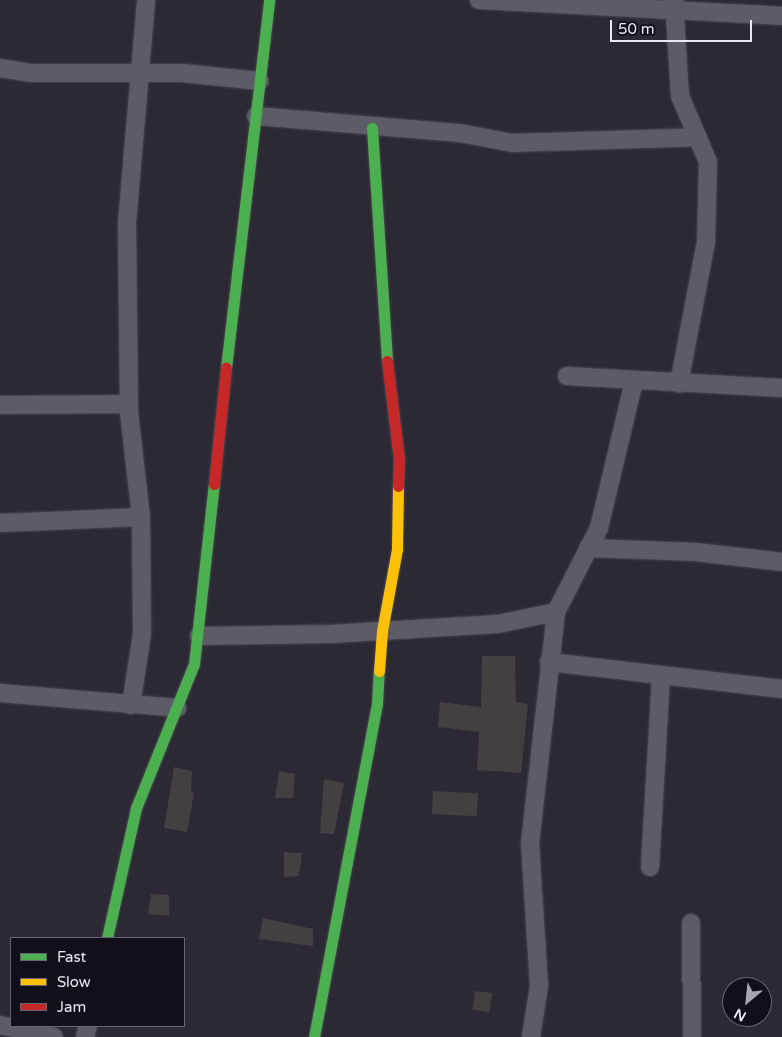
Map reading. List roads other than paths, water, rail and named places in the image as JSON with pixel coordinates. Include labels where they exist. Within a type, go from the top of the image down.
[{"type":"street","points":[[131,705],[142,634],[141,517],[129,404],[127,223],[146,0]]},
{"type":"street","points":[[107,937],[136,808],[161,739],[177,708],[194,664],[199,636],[222,392],[270,0]]},
{"type":"street","points":[[479,0],[674,4],[782,16]]},
{"type":"street","points":[[674,4],[680,96],[708,162],[706,242],[679,383]]},
{"type":"street","points":[[0,68],[31,73],[182,73],[260,81]]},
{"type":"street","points":[[256,116],[372,128],[460,133],[512,143],[698,136]]},
{"type":"street","points":[[314,1037],[324,965],[377,704],[382,631],[397,549],[399,459],[382,322],[372,128]]},
{"type":"street","points":[[568,376],[782,388]]},
{"type":"street","points":[[531,1037],[539,986],[530,844],[548,662],[556,612],[599,528],[634,381]]},
{"type":"street","points":[[0,404],[129,404]]},
{"type":"street","points":[[0,523],[141,517]]},
{"type":"street","points":[[588,548],[696,552],[782,562]]},
{"type":"street","points":[[199,636],[382,631],[498,624],[556,612]]},
{"type":"street","points":[[548,662],[782,689]]},
{"type":"street","points":[[650,866],[661,675]]},
{"type":"street","points":[[0,693],[177,708]]},
{"type":"street","points":[[691,923],[692,1037]]},
{"type":"street","points":[[0,1025],[54,1037]]}]
